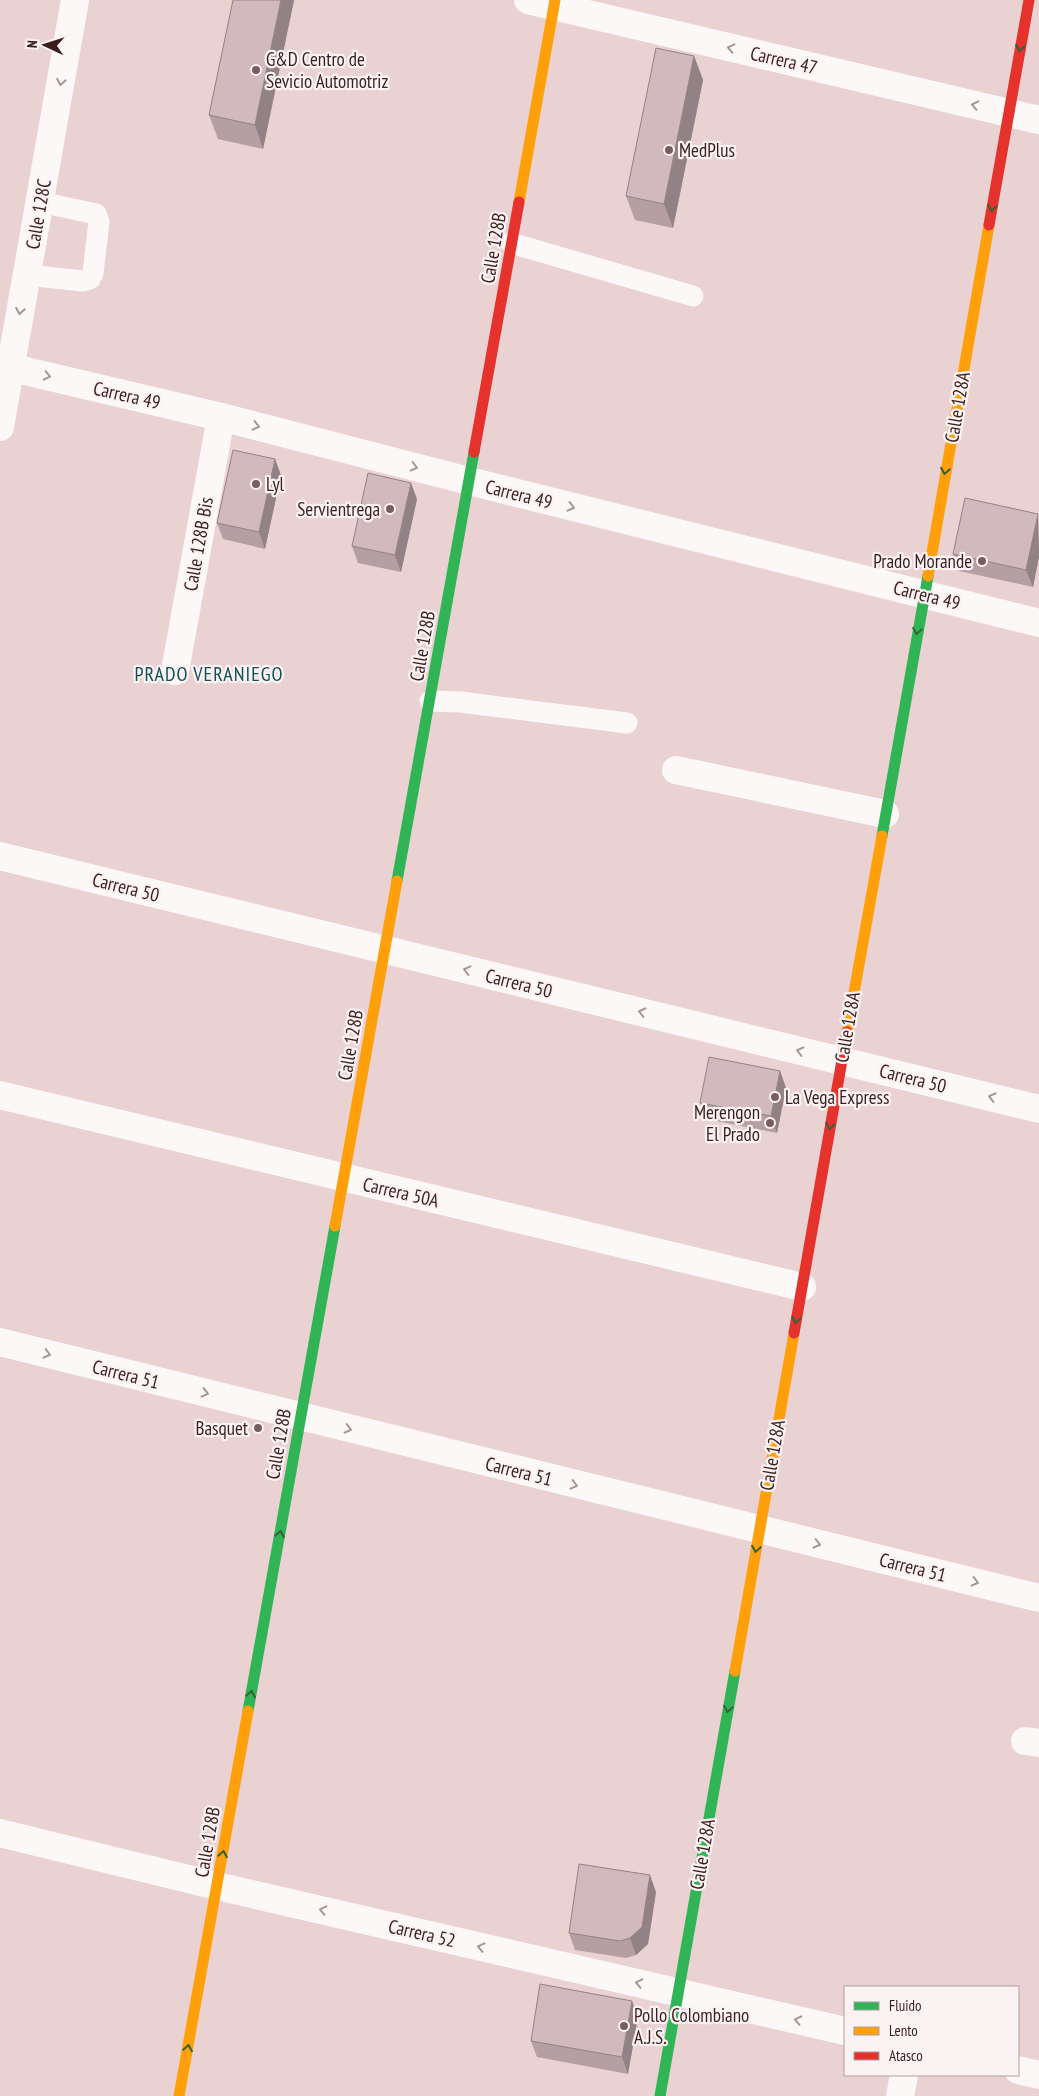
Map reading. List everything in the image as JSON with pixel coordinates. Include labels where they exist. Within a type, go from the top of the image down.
[{"type":"street","name":"Calle 128C","points":[[0,427],[5,366],[27,275],[75,0]]},
{"type":"street","name":"Calle 128A","points":[[660,2096],[1029,0]]},
{"type":"street","name":"Carrera 47","points":[[546,2],[1039,120]]},
{"type":"street","name":"Calle 128B","points":[[179,2096],[512,244],[546,2]]},
{"type":"street","name":"Carrera 49","points":[[5,366],[221,417],[1039,623]]},
{"type":"street","name":"Calle 128B Bis","points":[[175,671],[221,417]]},
{"type":"street","points":[[676,770],[885,814]]},
{"type":"street","name":"Carrera 50","points":[[0,856],[1039,1109]]},
{"type":"street","name":"Carrera 50A","points":[[0,1095],[344,1179],[802,1287]]},
{"type":"street","name":"Carrera 51","points":[[0,1342],[301,1418],[1039,1598]]},
{"type":"street","name":"Carrera 52","points":[[0,1833],[217,1886],[844,2031]]},
{"type":"street","points":[[1019,2070],[1039,2074]]},
{"type":"street","points":[[900,2096],[904,2076]]},
{"type":"lane","points":[[27,275],[82,281],[90,279],[93,273],[99,222],[96,214],[40,202]]},
{"type":"lane","points":[[512,244],[692,296]]},
{"type":"lane","points":[[430,701],[460,702],[627,723]]},
{"type":"building","name":"G&D Centro de Sevicio Automotriz","points":[[233,0],[281,0],[255,125],[209,115]]},
{"type":"building","points":[[656,48],[694,56],[664,204],[626,196]]},
{"type":"building","points":[[233,450],[275,459],[259,532],[217,523]]},
{"type":"building","points":[[368,473],[411,483],[395,555],[352,546]]},
{"type":"building","points":[[965,498],[1038,514],[1026,570],[953,554]]},
{"type":"building","points":[[709,1057],[780,1071],[771,1116],[700,1103]]},
{"type":"building","points":[[579,1864],[650,1875],[642,1927],[630,1938],[620,1941],[569,1933]]},
{"type":"building","points":[[540,1984],[632,2001],[622,2057],[531,2041]]},
{"type":"traffic: fast","points":[[397,881],[474,452]]},
{"type":"traffic: fast","points":[[882,836],[928,576]]},
{"type":"traffic: fast","points":[[248,1711],[335,1226]]},
{"type":"traffic: fast","points":[[660,2096],[735,1671]]},
{"type":"traffic: slow","points":[[519,202],[555,0]]},
{"type":"traffic: slow","points":[[928,576],[989,225]]},
{"type":"traffic: slow","points":[[847,1032],[882,836]]},
{"type":"traffic: slow","points":[[335,1226],[397,881]]},
{"type":"traffic: slow","points":[[735,1671],[794,1333]]},
{"type":"traffic: slow","points":[[179,2096],[248,1711]]},
{"type":"traffic: jam","points":[[989,225],[1029,0]]},
{"type":"traffic: jam","points":[[474,452],[519,202]]},
{"type":"traffic: jam","points":[[794,1333],[847,1032]]},
{"type":"place","name":"G&D Centro de Sevicio Automotriz","points":[[256,70]]},
{"type":"place","name":"MedPlus","points":[[669,150]]},
{"type":"place","name":"Lyl","points":[[256,484]]},
{"type":"place","name":"Servientrega","points":[[390,509]]},
{"type":"place","name":"Prado Morande","points":[[982,561]]},
{"type":"place","name":"La Vega Express","points":[[775,1097]]},
{"type":"place","name":"Merengon El Prado","points":[[770,1123]]},
{"type":"place","name":"Basquet","points":[[258,1428]]},
{"type":"place","name":"Pollo Colombiano A.J.S.","points":[[624,2026]]},
{"type":"district","name":"PRADO VERANIEGO","points":[[209,674]]}]
